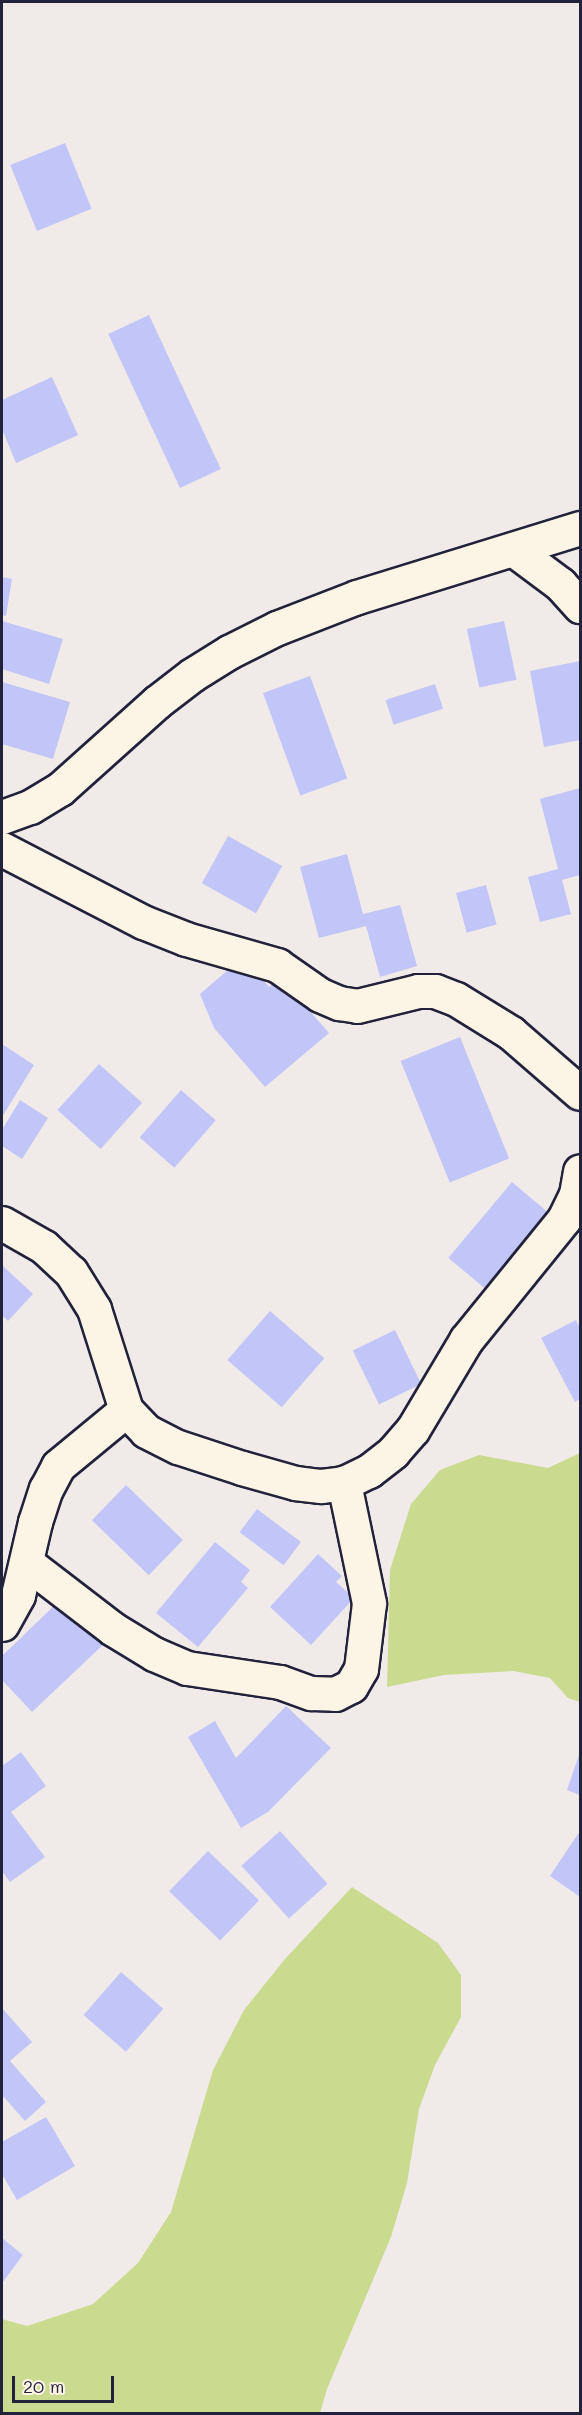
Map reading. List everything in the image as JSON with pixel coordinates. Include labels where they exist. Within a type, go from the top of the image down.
[{"type":"street","points":[[2,817],[30,807],[60,789],[157,702],[229,652],[277,628],[357,597],[580,528]]},
{"type":"street","points":[[513,549],[560,584],[580,606]]},
{"type":"street","points":[[2,849],[143,922],[186,939],[277,965],[320,995],[339,1003],[357,1005],[418,991],[435,991],[456,999],[511,1033],[580,1093]]},
{"type":"street","points":[[2,1223],[44,1247],[71,1272],[94,1309],[126,1410],[146,1431],[178,1447],[295,1483],[321,1486],[344,1483],[369,1471],[393,1452],[413,1429],[466,1340],[564,1219],[576,1194],[580,1171]]},
{"type":"street","points":[[2,1624],[18,1595],[35,1522],[46,1489],[58,1466],[126,1410]]},
{"type":"street","points":[[27,1563],[113,1629],[154,1654],[187,1668],[280,1682],[311,1693],[335,1694],[351,1686],[361,1669],[369,1603],[344,1483]]},
{"type":"green space","points":[[580,1453],[580,1702],[568,1698],[550,1678],[513,1671],[444,1675],[387,1687],[390,1570],[411,1504],[440,1470],[479,1455],[548,1468]]},
{"type":"green space","points":[[352,1887],[438,1943],[461,1975],[461,2017],[435,2065],[419,2109],[407,2183],[391,2237],[327,2389],[320,2413],[2,2413],[2,2319],[27,2326],[93,2304],[138,2263],[171,2212],[213,2070],[244,2010],[285,1959]]},
{"type":"building","points":[[65,143],[92,209],[37,231],[10,165]]},
{"type":"building","points":[[149,315],[221,469],[180,488],[108,334]]},
{"type":"building","points":[[52,377],[78,435],[16,463],[2,429],[2,400]]},
{"type":"building","points":[[2,577],[12,579],[6,616],[2,615]]},
{"type":"building","points":[[2,621],[63,639],[49,684],[2,669]]},
{"type":"building","points":[[504,621],[516,680],[479,688],[467,629]]},
{"type":"building","points":[[580,661],[580,740],[544,747],[530,671]]},
{"type":"building","points":[[310,676],[347,778],[300,796],[263,693]]},
{"type":"building","points":[[2,682],[70,702],[53,759],[2,744]]},
{"type":"building","points":[[435,684],[443,709],[394,725],[386,700]]},
{"type":"building","points":[[580,788],[580,875],[562,880],[571,914],[540,922],[528,877],[558,869],[540,799]]},
{"type":"building","points":[[228,836],[282,866],[256,913],[202,883]]},
{"type":"building","points":[[347,854],[363,914],[400,905],[417,966],[380,977],[366,926],[319,938],[300,867]]},
{"type":"building","points":[[486,885],[497,925],[467,933],[456,893]]},
{"type":"building","points":[[243,957],[269,987],[280,977],[329,1033],[265,1087],[214,1028],[200,994]]},
{"type":"building","points":[[460,1037],[509,1158],[450,1182],[401,1061]]},
{"type":"building","points":[[2,1044],[34,1065],[2,1117]]},
{"type":"building","points":[[99,1064],[142,1103],[101,1149],[58,1110]]},
{"type":"building","points":[[181,1090],[216,1120],[174,1168],[140,1138]]},
{"type":"building","points":[[20,1100],[48,1118],[22,1159],[2,1146],[2,1130]]},
{"type":"building","points":[[512,1182],[550,1214],[487,1290],[448,1258]]},
{"type":"building","points":[[2,1265],[33,1294],[8,1321],[2,1315]]},
{"type":"building","points":[[270,1311],[324,1358],[282,1407],[227,1360]]},
{"type":"building","points":[[576,1320],[580,1328],[580,1399],[575,1402],[541,1338]]},
{"type":"building","points":[[395,1330],[421,1384],[379,1405],[353,1351]]},
{"type":"building","points":[[126,1485],[183,1540],[149,1575],[92,1520]]},
{"type":"building","points":[[257,1509],[301,1542],[283,1565],[240,1532]]},
{"type":"building","points":[[215,1542],[250,1570],[241,1582],[248,1588],[198,1647],[156,1613]]},
{"type":"building","points":[[318,1554],[342,1576],[336,1582],[354,1598],[311,1645],[270,1607]]},
{"type":"building","points":[[62,1598],[105,1643],[32,1712],[2,1680],[2,1656]]},
{"type":"building","points":[[286,1706],[331,1748],[268,1812],[241,1828],[188,1737],[215,1721],[236,1758]]},
{"type":"building","points":[[21,1752],[46,1786],[11,1812],[45,1857],[10,1882],[2,1871],[2,1766]]},
{"type":"building","points":[[580,1752],[580,1795],[567,1790]]},
{"type":"building","points":[[280,1831],[328,1884],[289,1919],[241,1866]]},
{"type":"building","points":[[580,1831],[580,1897],[550,1876]]},
{"type":"building","points":[[208,1851],[259,1900],[220,1941],[169,1891]]},
{"type":"building","points":[[121,1972],[163,2009],[126,2052],[84,2015]]},
{"type":"building","points":[[2,2008],[32,2042],[10,2061],[46,2102],[25,2121],[2,2095]]},
{"type":"building","points":[[46,2117],[75,2166],[17,2200],[2,2174],[2,2142]]},
{"type":"building","points":[[2,2238],[23,2255],[2,2283]]}]
